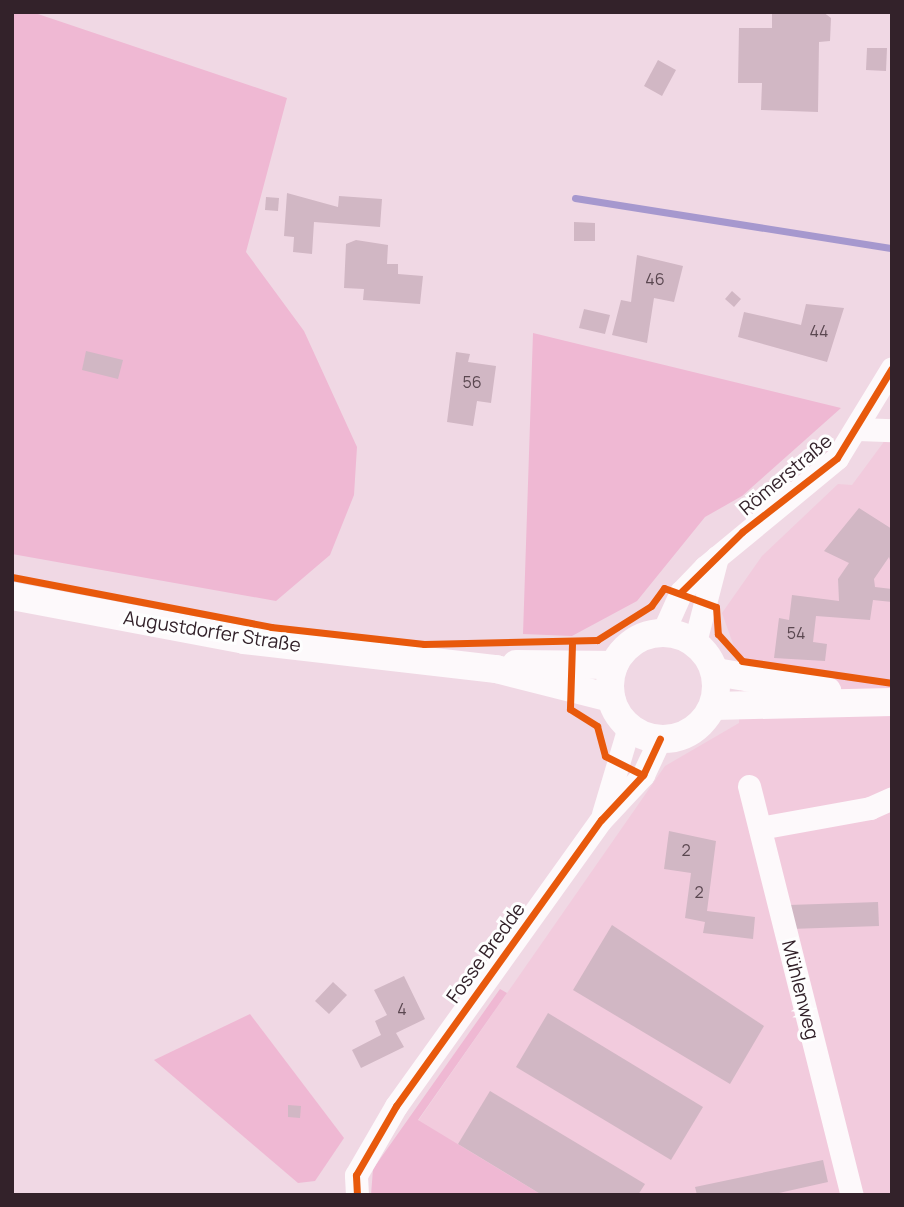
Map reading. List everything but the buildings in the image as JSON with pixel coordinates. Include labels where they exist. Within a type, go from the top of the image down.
[{"type":"main road","name":"Augustdorfer Straße","points":[[12,596],[244,640],[496,669],[611,698]]},
{"type":"main road","points":[[663,632],[695,642],[716,672],[713,706],[692,731],[660,739],[629,727],[611,698],[614,665],[634,641],[663,632]]},
{"type":"main road","name":"Augustdorfer Straße","points":[[496,669],[614,665]]},
{"type":"main road","points":[[716,672],[889,702]]},
{"type":"main road","points":[[713,706],[889,702]]},
{"type":"street","name":"Römerstraße","points":[[663,632],[681,592],[717,557],[837,458],[858,429],[892,368]]},
{"type":"street","points":[[858,429],[892,430]]},
{"type":"street","points":[[695,642],[717,557]]},
{"type":"street","name":"Fosse Bredde","points":[[601,820],[629,727]]},
{"type":"street","name":"Fosse Bredde","points":[[356,1195],[356,1175],[396,1106],[601,820],[643,775],[660,739]]},
{"type":"street","name":"Mühlenweg","points":[[749,786],[852,1195]]},
{"type":"street","points":[[760,828],[870,808],[892,798]]},
{"type":"shaded area","points":[[12,12],[32,12],[287,98],[246,252],[304,331],[357,447],[354,495],[330,555],[276,601],[12,554]]},
{"type":"shaded area","points":[[533,333],[841,408],[742,496],[705,517],[637,601],[572,636],[523,634]]},
{"type":"shaded area","points":[[892,416],[892,1195],[542,1195],[418,1121],[665,766],[739,723],[741,666],[722,613],[762,556],[838,484],[852,485],[883,443]]},
{"type":"shaded area","points":[[500,989],[507,993],[418,1120],[542,1195],[371,1195],[373,1169]]},
{"type":"shaded area","points":[[250,1014],[344,1138],[315,1181],[298,1183],[154,1060]]},
{"type":"waterway","points":[[575,198],[892,248]]},
{"type":"cycle path","points":[[681,592],[742,532],[837,458],[892,368]]},
{"type":"cycle path","points":[[12,577],[271,627],[424,644],[597,640],[651,606],[664,588],[716,607],[718,634],[742,661],[892,683]]},
{"type":"cycle path","points":[[572,644],[570,709],[597,726],[605,756],[643,775]]},
{"type":"cycle path","points":[[357,1195],[356,1175],[396,1106],[601,820],[643,775],[660,739]]}]
